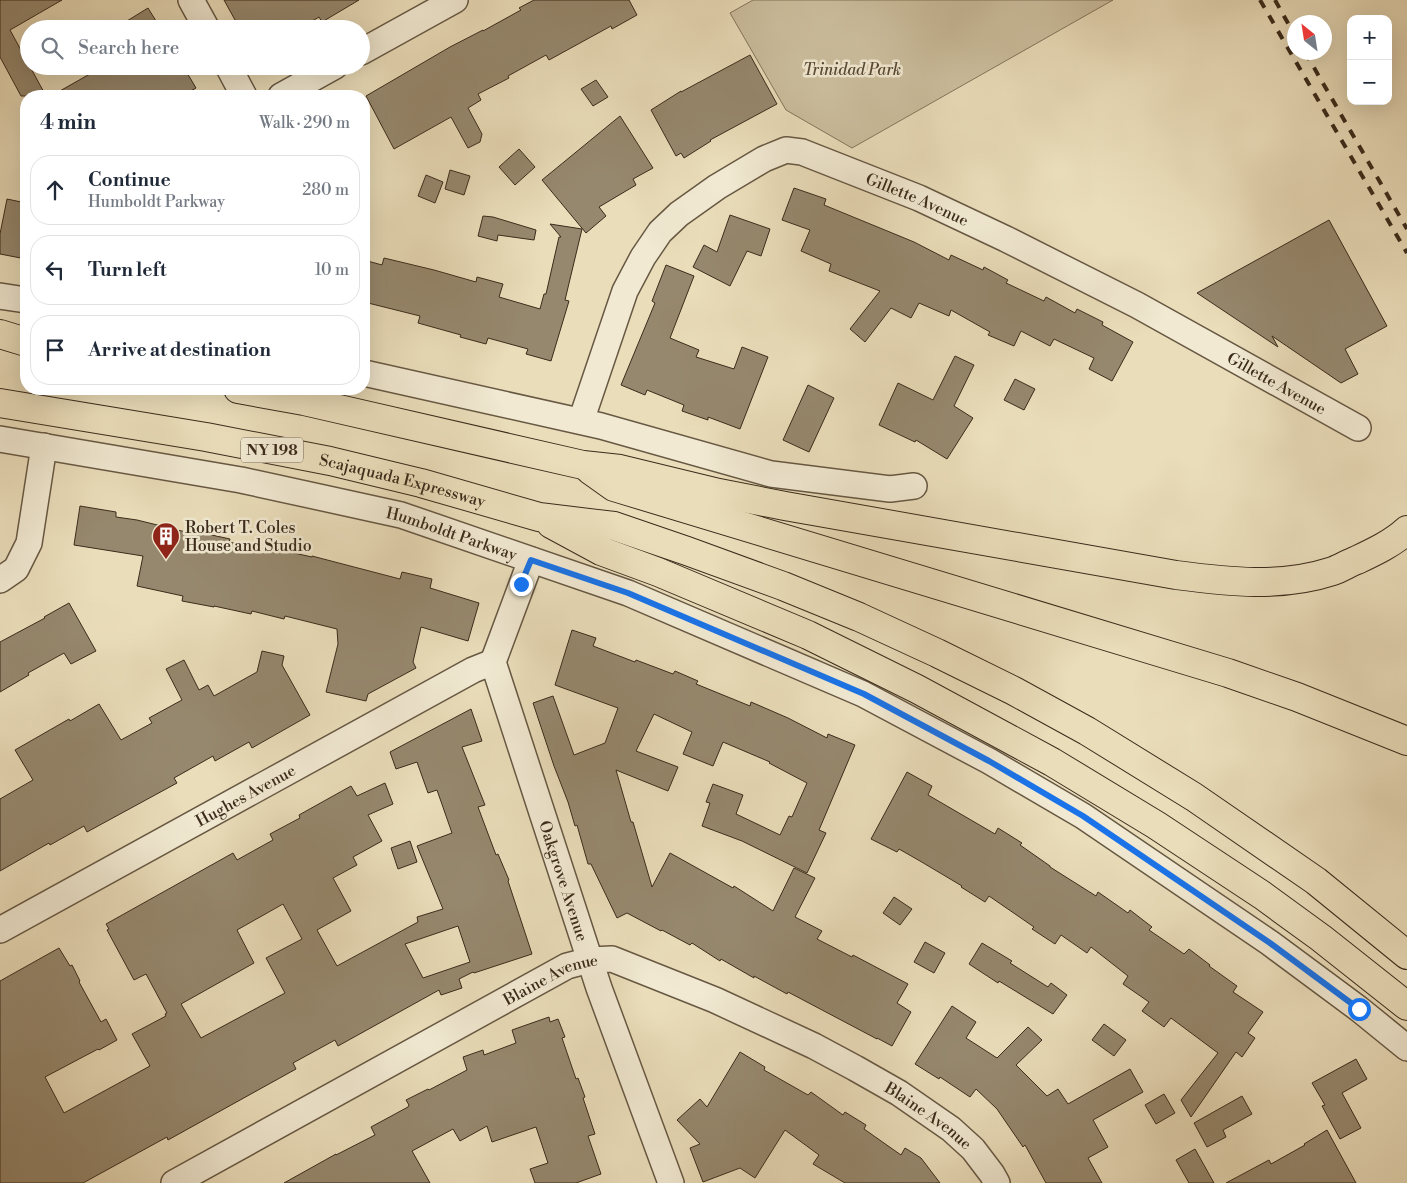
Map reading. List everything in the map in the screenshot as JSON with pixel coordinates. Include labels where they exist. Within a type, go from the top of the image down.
[{"type":"highway","points":[[0,334],[20,340]]},
{"type":"highway","points":[[0,347],[20,350]]},
{"type":"highway","points":[[268,395],[583,465],[620,469],[750,500],[1096,562],[1214,580],[1255,583],[1295,580],[1333,570],[1371,553],[1407,530]]},
{"type":"highway","name":"Scajaquada Expressway","points":[[0,402],[206,437],[330,462],[421,483],[539,517]]},
{"type":"highway","points":[[583,465],[614,487],[1228,673],[1297,697],[1407,741]]},
{"type":"highway","points":[[539,517],[614,526],[687,550],[783,586],[937,652],[1087,731],[1194,797],[1316,881],[1407,955]]},
{"type":"highway","points":[[539,517],[601,551],[680,581],[808,635],[917,688],[1052,762],[1156,825],[1262,895],[1321,938],[1407,1006]]},
{"type":"street","points":[[191,0],[202,20]]},
{"type":"street","points":[[370,47],[454,0]]},
{"type":"street","points":[[233,75],[241,90]]},
{"type":"street","points":[[292,90],[319,75]]},
{"type":"street","name":"Gillette Avenue","points":[[581,421],[625,291],[643,257],[660,232],[679,214],[717,187],[764,159],[786,150],[802,152],[919,198],[1006,239],[1136,305],[1358,428]]},
{"type":"street","points":[[0,296],[20,299]]},
{"type":"street","points":[[370,374],[581,421],[771,474],[890,489],[914,486]]},
{"type":"street","name":"Humboldt Parkway","points":[[0,439],[241,480],[402,516],[628,593],[864,694],[989,761],[1083,816],[1270,943],[1359,1009],[1407,1048]]},
{"type":"street","points":[[0,580],[16,569],[29,543],[44,446]]},
{"type":"street","points":[[493,662],[531,560]]},
{"type":"street","name":"Hughes Avenue","points":[[0,930],[464,675],[493,662]]},
{"type":"street","name":"Oakgrove Avenue","points":[[493,662],[590,960],[671,1183]]},
{"type":"street","name":"Blaine Avenue","points":[[174,1183],[567,966],[590,960],[612,959],[715,1000],[814,1046],[899,1093],[951,1129],[973,1150],[997,1183]]},
{"type":"green space","name":"Trinidad Park","points":[[753,0],[1113,0],[852,148],[786,110],[730,13]]},
{"type":"building","points":[[0,0],[62,0],[27,20],[20,20],[20,24],[10,30],[20,48],[20,75],[35,75],[43,90],[20,90],[20,94],[0,57]]},
{"type":"building","points":[[224,0],[359,0],[325,20],[321,20],[319,17],[314,20],[235,20]]},
{"type":"building","points":[[534,0],[629,0],[637,15],[612,29],[611,26],[549,60],[546,55],[508,76],[509,78],[478,94],[481,100],[468,108],[482,134],[480,142],[468,148],[451,117],[394,149],[370,104],[370,94],[450,47],[521,10],[519,8]]},
{"type":"building","points":[[148,8],[155,20],[129,20]]},
{"type":"building","points":[[750,55],[777,104],[710,140],[684,158],[681,153],[676,156],[651,110],[681,91]]},
{"type":"building","points":[[88,75],[188,75],[196,88],[192,90],[62,90]]},
{"type":"building","points":[[596,80],[608,97],[593,106],[581,89]]},
{"type":"building","points":[[620,116],[653,168],[633,179],[636,185],[599,207],[606,216],[586,233],[542,180]]},
{"type":"building","points":[[519,149],[535,167],[515,185],[499,167]]},
{"type":"building","points":[[450,170],[470,176],[464,195],[445,189]]},
{"type":"building","points":[[426,175],[443,182],[435,203],[418,196]]},
{"type":"building","points":[[794,188],[826,199],[824,205],[914,242],[949,260],[951,255],[983,270],[984,267],[1008,280],[1006,283],[1044,301],[1046,297],[1075,313],[1077,309],[1103,322],[1102,325],[1133,342],[1112,381],[1089,369],[1094,358],[1054,339],[1050,346],[1021,331],[1014,346],[988,335],[990,332],[951,310],[949,316],[919,303],[911,318],[891,308],[865,342],[850,329],[880,291],[829,271],[831,264],[801,251],[810,230],[782,220]]},
{"type":"building","points":[[7,199],[20,202],[20,258],[0,254],[0,234]]},
{"type":"building","points":[[730,215],[770,229],[761,256],[747,251],[730,286],[693,267],[704,245],[717,252]]},
{"type":"building","points":[[483,216],[493,217],[536,230],[534,240],[498,235],[497,241],[478,236]]},
{"type":"building","points":[[1329,220],[1387,326],[1345,349],[1358,374],[1341,383],[1272,336],[1278,347],[1197,293]]},
{"type":"building","points":[[550,224],[582,229],[565,300],[569,301],[551,361],[526,354],[528,349],[488,338],[486,344],[460,337],[461,335],[418,323],[420,316],[370,304],[370,262],[382,265],[384,258],[476,282],[477,277],[503,284],[499,297],[540,309],[544,294],[546,294],[559,237],[561,237]]},
{"type":"building","points":[[666,265],[694,276],[670,338],[699,350],[696,357],[734,369],[742,347],[768,357],[740,429],[708,417],[708,420],[682,411],[684,405],[647,390],[645,395],[621,385],[655,303],[652,301]]},
{"type":"building","points":[[955,356],[974,365],[954,406],[973,418],[947,459],[916,440],[915,442],[879,425],[898,383],[933,400]]},
{"type":"building","points":[[1015,379],[1035,389],[1024,410],[1004,400]]},
{"type":"building","points":[[808,385],[834,398],[809,452],[783,440]]},
{"type":"building","points":[[80,506],[116,512],[116,517],[137,520],[198,535],[198,532],[230,539],[229,542],[270,551],[271,548],[312,556],[400,579],[402,572],[432,579],[430,588],[479,603],[468,641],[421,627],[413,662],[416,668],[368,694],[366,701],[326,692],[338,644],[337,629],[285,616],[284,619],[252,611],[251,614],[182,601],[183,596],[137,586],[143,556],[74,545]]},
{"type":"building","points":[[69,603],[96,651],[71,664],[64,653],[28,673],[29,675],[0,692],[0,642]]},
{"type":"building","points":[[572,630],[596,638],[593,646],[673,674],[675,671],[698,681],[696,684],[750,706],[751,702],[827,738],[828,734],[855,745],[819,830],[826,833],[807,873],[742,841],[702,826],[710,803],[706,802],[713,784],[743,795],[736,814],[780,835],[789,816],[792,817],[807,783],[770,762],[723,742],[713,766],[683,754],[692,732],[654,714],[636,751],[678,767],[668,791],[616,770],[652,887],[670,853],[733,888],[734,886],[773,911],[794,868],[815,878],[795,917],[822,931],[817,939],[852,957],[853,955],[908,984],[897,1003],[911,1012],[892,1046],[788,992],[787,994],[754,976],[754,978],[721,959],[720,961],[692,943],[690,945],[627,913],[617,918],[591,864],[588,864],[577,825],[575,826],[533,703],[553,696],[574,755],[605,743],[618,708],[555,685]]},
{"type":"building","points":[[262,651],[284,656],[282,665],[310,715],[252,748],[249,742],[215,761],[213,756],[174,778],[177,783],[87,832],[84,826],[50,845],[49,843],[0,871],[0,799],[33,780],[15,750],[99,704],[121,740],[152,723],[149,718],[182,700],[166,669],[184,660],[199,690],[208,685],[214,696],[257,672]]},
{"type":"building","points":[[471,709],[482,741],[462,747],[485,805],[478,807],[496,855],[498,854],[509,880],[532,954],[473,972],[459,979],[462,988],[441,995],[439,990],[338,1046],[335,1040],[293,1063],[296,1069],[168,1140],[167,1137],[83,1183],[0,1183],[0,981],[59,948],[70,966],[72,965],[101,1022],[106,1019],[117,1040],[45,1077],[64,1113],[150,1066],[132,1034],[166,1016],[165,1014],[167,1013],[146,974],[134,980],[107,930],[109,929],[106,924],[233,853],[237,860],[273,840],[270,834],[300,818],[299,815],[351,786],[357,796],[385,783],[393,804],[368,815],[382,841],[353,857],[357,865],[333,878],[351,911],[317,930],[337,966],[418,922],[417,917],[443,909],[417,846],[452,833],[437,790],[428,793],[417,762],[396,769],[390,752]],"holes":[[[283,904],[302,939],[266,958],[285,993],[201,1038],[181,1004],[254,963],[237,930]],[[458,926],[470,962],[423,978],[405,944]]]},
{"type":"building","points":[[907,772],[932,786],[928,795],[995,834],[998,828],[1022,843],[1020,845],[1050,867],[1096,896],[1098,892],[1128,913],[1130,910],[1152,927],[1149,930],[1184,954],[1189,949],[1237,986],[1233,992],[1263,1012],[1248,1033],[1255,1038],[1242,1057],[1236,1052],[1191,1117],[1181,1100],[1218,1053],[1171,1018],[1164,1027],[1142,1011],[1149,1002],[1123,984],[1128,976],[1091,947],[1087,953],[1061,935],[1055,944],[989,896],[985,902],[962,886],[899,849],[897,852],[871,839]]},
{"type":"building","points":[[410,841],[417,862],[398,869],[391,848]]},
{"type":"building","points":[[894,897],[912,909],[900,925],[883,913]]},
{"type":"building","points":[[925,942],[945,953],[934,973],[914,962]]},
{"type":"building","points":[[982,943],[1012,961],[1010,963],[1048,987],[1051,983],[1067,995],[1053,1014],[969,964]]},
{"type":"building","points":[[952,1006],[976,1022],[966,1038],[997,1058],[1028,1027],[1042,1040],[1016,1065],[1047,1096],[1058,1089],[1068,1104],[1130,1069],[1143,1092],[1093,1120],[1108,1147],[1088,1158],[1102,1183],[1046,1183],[1025,1145],[1023,1147],[997,1109],[976,1089],[970,1097],[940,1077],[939,1079],[915,1064]]},
{"type":"building","points":[[549,1017],[550,1022],[558,1019],[565,1037],[562,1038],[576,1079],[578,1078],[585,1097],[583,1098],[595,1134],[588,1136],[601,1174],[576,1183],[535,1183],[530,1169],[548,1163],[536,1127],[492,1142],[487,1126],[460,1141],[453,1129],[412,1151],[430,1183],[284,1183],[375,1135],[371,1127],[408,1107],[409,1105],[406,1100],[467,1070],[463,1057],[483,1050],[484,1055],[516,1043],[512,1030]]},
{"type":"building","points":[[1104,1024],[1126,1040],[1114,1056],[1092,1040]]},
{"type":"building","points":[[740,1052],[765,1067],[764,1070],[808,1095],[811,1092],[843,1115],[845,1112],[866,1125],[864,1129],[901,1155],[905,1148],[921,1158],[940,1183],[845,1183],[813,1164],[819,1155],[785,1130],[755,1178],[740,1168],[703,1182],[690,1148],[700,1144],[677,1120],[700,1099],[707,1107]]},
{"type":"building","points":[[1356,1059],[1367,1079],[1342,1093],[1361,1128],[1340,1139],[1322,1106],[1325,1105],[1312,1083]]},
{"type":"building","points":[[1164,1094],[1175,1113],[1156,1124],[1145,1105]]},
{"type":"building","points":[[1242,1096],[1252,1114],[1223,1130],[1226,1137],[1207,1147],[1194,1123]]},
{"type":"building","points":[[1327,1130],[1356,1183],[1226,1183],[1269,1160],[1271,1164]]},
{"type":"building","points":[[1195,1149],[1214,1183],[1189,1183],[1176,1160]]},
{"type":"railway","points":[[1260,0],[1407,253]]},
{"type":"railway","points":[[1275,0],[1287,21]]},
{"type":"railway","points":[[1310,60],[1407,229]]},
{"type":"place","name":"Robert T. Coles House and Studio","points":[[166,560]]},
{"type":"route","points":[[521,584],[531,560],[628,593],[864,694],[989,761],[1083,816],[1270,943],[1359,1009]]}]
